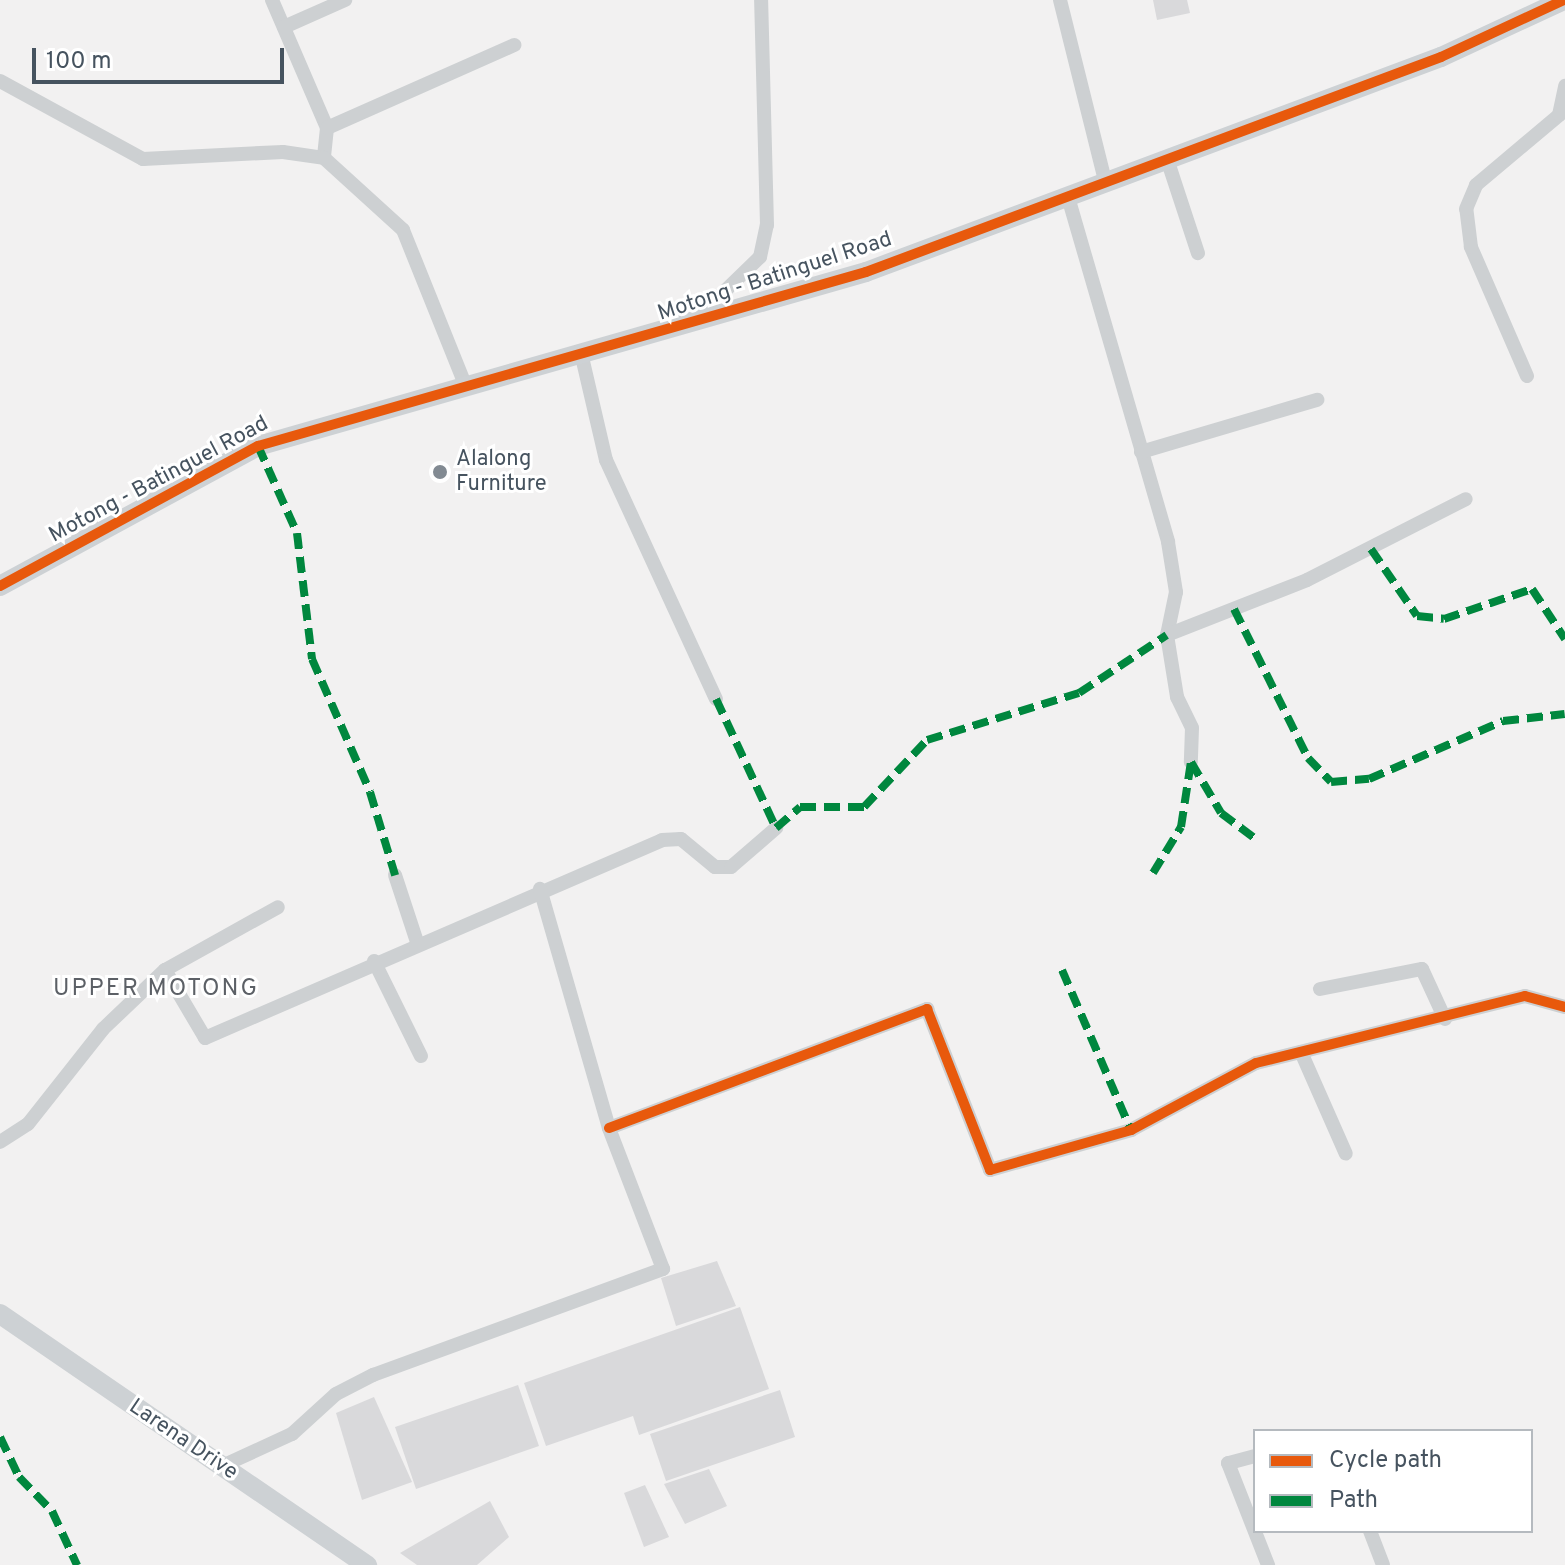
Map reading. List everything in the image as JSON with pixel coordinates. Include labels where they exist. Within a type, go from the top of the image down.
[{"type":"street","points":[[272,0],[327,128],[324,158]]},
{"type":"street","points":[[284,27],[345,0]]},
{"type":"street","points":[[688,327],[760,257],[767,225],[761,0]]},
{"type":"street","points":[[1060,0],[1106,184]]},
{"type":"street","name":"Motong - Batinguel Road","points":[[0,586],[258,446],[465,384],[582,357],[688,327],[1168,162],[1441,57],[1564,0]]},
{"type":"street","points":[[327,128],[514,45]]},
{"type":"street","points":[[0,81],[143,159],[283,152],[324,158],[403,230],[465,384]]},
{"type":"street","points":[[1527,376],[1471,247],[1466,209],[1476,185],[1559,115],[1565,86]]},
{"type":"street","points":[[1168,162],[1198,253]]},
{"type":"street","points":[[1068,197],[1173,571],[1167,635],[1177,697],[1192,728],[1191,762]]},
{"type":"street","points":[[582,357],[606,460],[716,699]]},
{"type":"street","points":[[1141,452],[1317,400]]},
{"type":"street","points":[[1167,635],[1319,575],[1466,499]]},
{"type":"street","points":[[165,970],[205,1038],[540,889],[672,837],[715,867],[731,867],[776,828]]},
{"type":"street","points":[[395,875],[417,942]]},
{"type":"street","points":[[222,1466],[292,1434],[351,1385],[663,1269],[609,1128],[540,889]]},
{"type":"street","points":[[0,1142],[28,1124],[103,1029],[165,970],[278,907]]},
{"type":"street","points":[[374,961],[421,1056]]},
{"type":"street","points":[[1320,989],[1422,969],[1445,1019]]},
{"type":"street","points":[[609,1128],[927,1009],[990,1170],[1131,1130],[1234,1070],[1445,1019],[1525,996],[1565,1007]]},
{"type":"street","points":[[1301,1052],[1346,1154]]},
{"type":"street","name":"Larena Drive","points":[[0,1314],[367,1565]]},
{"type":"street","points":[[1253,1457],[1228,1463],[1253,1527]]},
{"type":"street","points":[[1255,1533],[1268,1565]]},
{"type":"street","points":[[1371,1533],[1383,1565]]},
{"type":"building","points":[[1153,0],[1187,0],[1190,13],[1157,20]]},
{"type":"building","points":[[717,1261],[736,1306],[676,1326],[661,1278]]},
{"type":"building","points":[[740,1307],[769,1389],[639,1435],[633,1416],[546,1446],[524,1383]]},
{"type":"building","points":[[518,1385],[539,1446],[416,1489],[395,1427]]},
{"type":"building","points":[[780,1390],[795,1437],[666,1481],[650,1434]]},
{"type":"building","points":[[374,1397],[412,1482],[362,1500],[336,1413]]},
{"type":"building","points":[[709,1469],[727,1506],[685,1524],[664,1484]]},
{"type":"building","points":[[645,1485],[669,1537],[644,1547],[624,1493]]},
{"type":"building","points":[[490,1501],[509,1537],[477,1565],[417,1565],[400,1553]]},
{"type":"marked path","points":[[258,446],[297,533],[312,659],[370,792],[395,875]]},
{"type":"marked path","points":[[1371,549],[1417,616],[1444,619],[1532,589],[1565,639]]},
{"type":"marked path","points":[[1234,609],[1308,758],[1331,782],[1369,779],[1503,721],[1565,714]]},
{"type":"marked path","points":[[776,828],[800,807],[864,807],[927,740],[1079,693],[1167,635]]},
{"type":"marked path","points":[[716,699],[776,828]]},
{"type":"marked path","points":[[1191,762],[1221,813],[1257,840]]},
{"type":"marked path","points":[[1153,873],[1181,827],[1191,762]]},
{"type":"marked path","points":[[1062,970],[1131,1130]]},
{"type":"marked path","points":[[0,1437],[19,1477],[52,1511],[77,1565]]},
{"type":"cycle path","points":[[0,586],[258,446],[866,272],[1441,57],[1564,0]]},
{"type":"cycle path","points":[[609,1128],[927,1009],[990,1170],[1131,1130],[1256,1063],[1525,996],[1565,1007]]},
{"type":"place","name":"Alalong Furniture","points":[[440,472]]},
{"type":"district","name":"UPPER MOTONG","points":[[156,990]]}]
